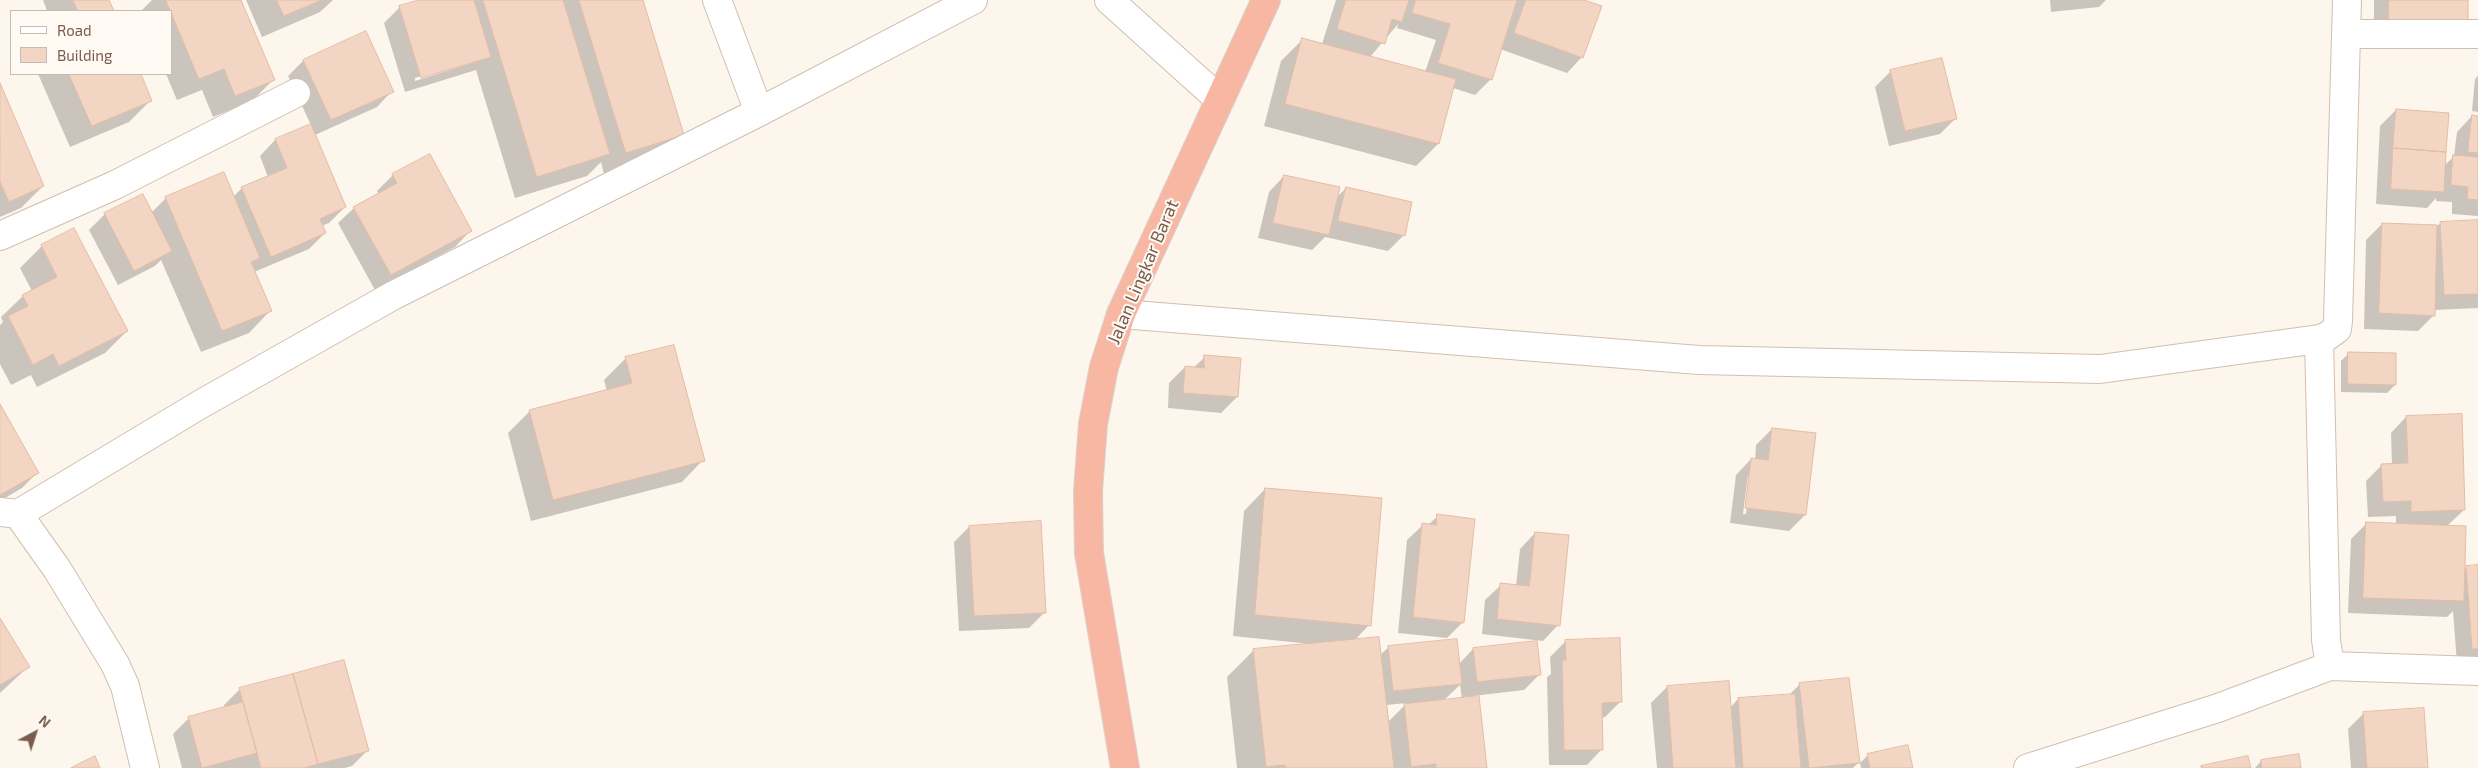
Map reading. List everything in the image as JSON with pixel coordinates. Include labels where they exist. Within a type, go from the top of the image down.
[{"type":"highway","name":"Jalan Lingkar Barat","points":[[1125,768],[1089,554],[1088,491],[1093,424],[1104,367],[1121,314],[1266,0]]},
{"type":"street","points":[[718,0],[759,112]]},
{"type":"street","points":[[145,768],[125,686],[115,664],[56,569],[9,513],[394,295],[759,112],[972,0]]},
{"type":"street","points":[[1109,0],[1220,100]]},
{"type":"street","points":[[1121,314],[1699,360],[2100,369],[2319,338],[2338,329],[2347,0]]},
{"type":"street","points":[[2346,34],[2478,34]]},
{"type":"street","points":[[0,236],[115,185],[296,92]]},
{"type":"street","points":[[2319,338],[2326,640],[2330,666]]},
{"type":"street","points":[[2028,768],[2218,708],[2330,666],[2478,671]]},
{"type":"building","points":[[73,0],[109,0],[114,10],[78,10]]},
{"type":"building","points":[[166,0],[241,0],[275,80],[235,96],[224,69],[199,79],[172,14],[172,10],[170,10]]},
{"type":"building","points":[[277,0],[322,0],[284,16]]},
{"type":"building","points":[[419,0],[474,0],[491,57],[421,78],[399,6]]},
{"type":"building","points":[[483,0],[563,0],[610,154],[537,177]]},
{"type":"building","points":[[579,0],[643,0],[684,135],[626,153]]},
{"type":"building","points":[[1346,0],[1409,0],[1402,22],[1392,19],[1385,44],[1337,29]]},
{"type":"building","points":[[1416,0],[1517,0],[1492,80],[1438,63],[1450,24],[1412,13]]},
{"type":"building","points":[[1526,0],[1584,0],[1602,6],[1583,58],[1514,33]]},
{"type":"building","points":[[2389,0],[2468,0],[2468,22],[2389,21]]},
{"type":"building","points":[[366,31],[394,92],[331,120],[303,60]]},
{"type":"building","points":[[1302,38],[1456,79],[1439,144],[1285,104]]},
{"type":"building","points":[[1942,58],[1957,119],[1905,131],[1890,70]]},
{"type":"building","points":[[69,75],[141,75],[152,101],[92,126]]},
{"type":"building","points":[[0,83],[44,186],[9,202],[0,182]]},
{"type":"building","points":[[2396,109],[2449,113],[2446,152],[2393,148]]},
{"type":"building","points":[[2472,115],[2478,116],[2478,153],[2468,152]]},
{"type":"building","points":[[311,124],[346,207],[320,219],[326,233],[271,257],[241,187],[287,168],[275,139]]},
{"type":"building","points":[[2393,148],[2446,152],[2444,192],[2391,189]]},
{"type":"building","points":[[430,154],[472,231],[391,275],[353,207],[397,183],[392,174]]},
{"type":"building","points":[[2453,155],[2478,157],[2478,200],[2467,199],[2468,187],[2451,185]]},
{"type":"building","points":[[224,172],[260,258],[251,262],[272,311],[222,331],[165,197]]},
{"type":"building","points":[[1284,175],[1340,187],[1329,235],[1273,223]]},
{"type":"building","points":[[1346,187],[1412,202],[1405,236],[1338,221]]},
{"type":"building","points":[[143,194],[172,251],[134,271],[104,213]]},
{"type":"building","points":[[2478,220],[2478,294],[2444,295],[2440,222]]},
{"type":"building","points":[[2382,223],[2437,225],[2435,316],[2379,313]]},
{"type":"building","points":[[74,228],[128,331],[59,366],[53,354],[33,365],[8,316],[28,306],[22,295],[57,277],[41,245]]},
{"type":"building","points":[[674,345],[705,461],[553,500],[529,410],[632,383],[625,357]]},
{"type":"building","points":[[2348,352],[2396,353],[2396,385],[2348,384]]},
{"type":"building","points":[[1204,355],[1241,358],[1238,397],[1183,393],[1185,366],[1204,368]]},
{"type":"building","points":[[0,404],[39,473],[0,495]]},
{"type":"building","points":[[2462,414],[2465,510],[2411,512],[2411,501],[2383,502],[2381,464],[2408,463],[2406,416]]},
{"type":"building","points":[[1772,428],[1816,433],[1806,515],[1745,508],[1751,458],[1768,460]]},
{"type":"building","points":[[1265,488],[1382,498],[1371,626],[1255,615]]},
{"type":"building","points":[[1437,514],[1475,519],[1464,623],[1413,617],[1422,523],[1436,525]]},
{"type":"building","points":[[1041,521],[1046,613],[974,616],[969,526]]},
{"type":"building","points":[[2366,522],[2466,526],[2464,601],[2363,598]]},
{"type":"building","points":[[1535,532],[1569,535],[1560,626],[1497,619],[1500,583],[1529,586]]},
{"type":"building","points":[[2478,565],[2478,649],[2472,649],[2466,566]]},
{"type":"building","points":[[0,618],[30,667],[0,685]]},
{"type":"building","points":[[1379,637],[1394,768],[1286,768],[1285,765],[1266,767],[1253,649]]},
{"type":"building","points":[[1620,638],[1622,702],[1602,703],[1603,750],[1564,750],[1562,660],[1566,660],[1565,640]]},
{"type":"building","points":[[1457,639],[1462,684],[1393,691],[1388,646]]},
{"type":"building","points":[[1537,641],[1541,675],[1477,682],[1473,648]]},
{"type":"building","points":[[344,660],[369,751],[318,764],[293,674]]},
{"type":"building","points":[[293,674],[318,764],[304,768],[261,768],[239,688]]},
{"type":"building","points":[[1849,678],[1860,763],[1809,768],[1799,683]]},
{"type":"building","points":[[1729,681],[1736,768],[1673,768],[1667,686]]},
{"type":"building","points":[[1795,694],[1801,768],[1743,768],[1738,698]]},
{"type":"building","points":[[1479,696],[1487,768],[1436,768],[1436,764],[1411,767],[1404,704]]},
{"type":"building","points":[[243,702],[257,753],[202,768],[188,717]]},
{"type":"building","points":[[2424,708],[2428,768],[2367,768],[2363,712]]},
{"type":"building","points":[[1908,745],[1913,768],[1870,768],[1867,754]]},
{"type":"building","points":[[2299,754],[2301,768],[2262,768],[2261,760]]},
{"type":"building","points":[[95,756],[100,768],[71,768]]},
{"type":"building","points":[[2248,756],[2251,768],[2201,768],[2201,766]]}]
